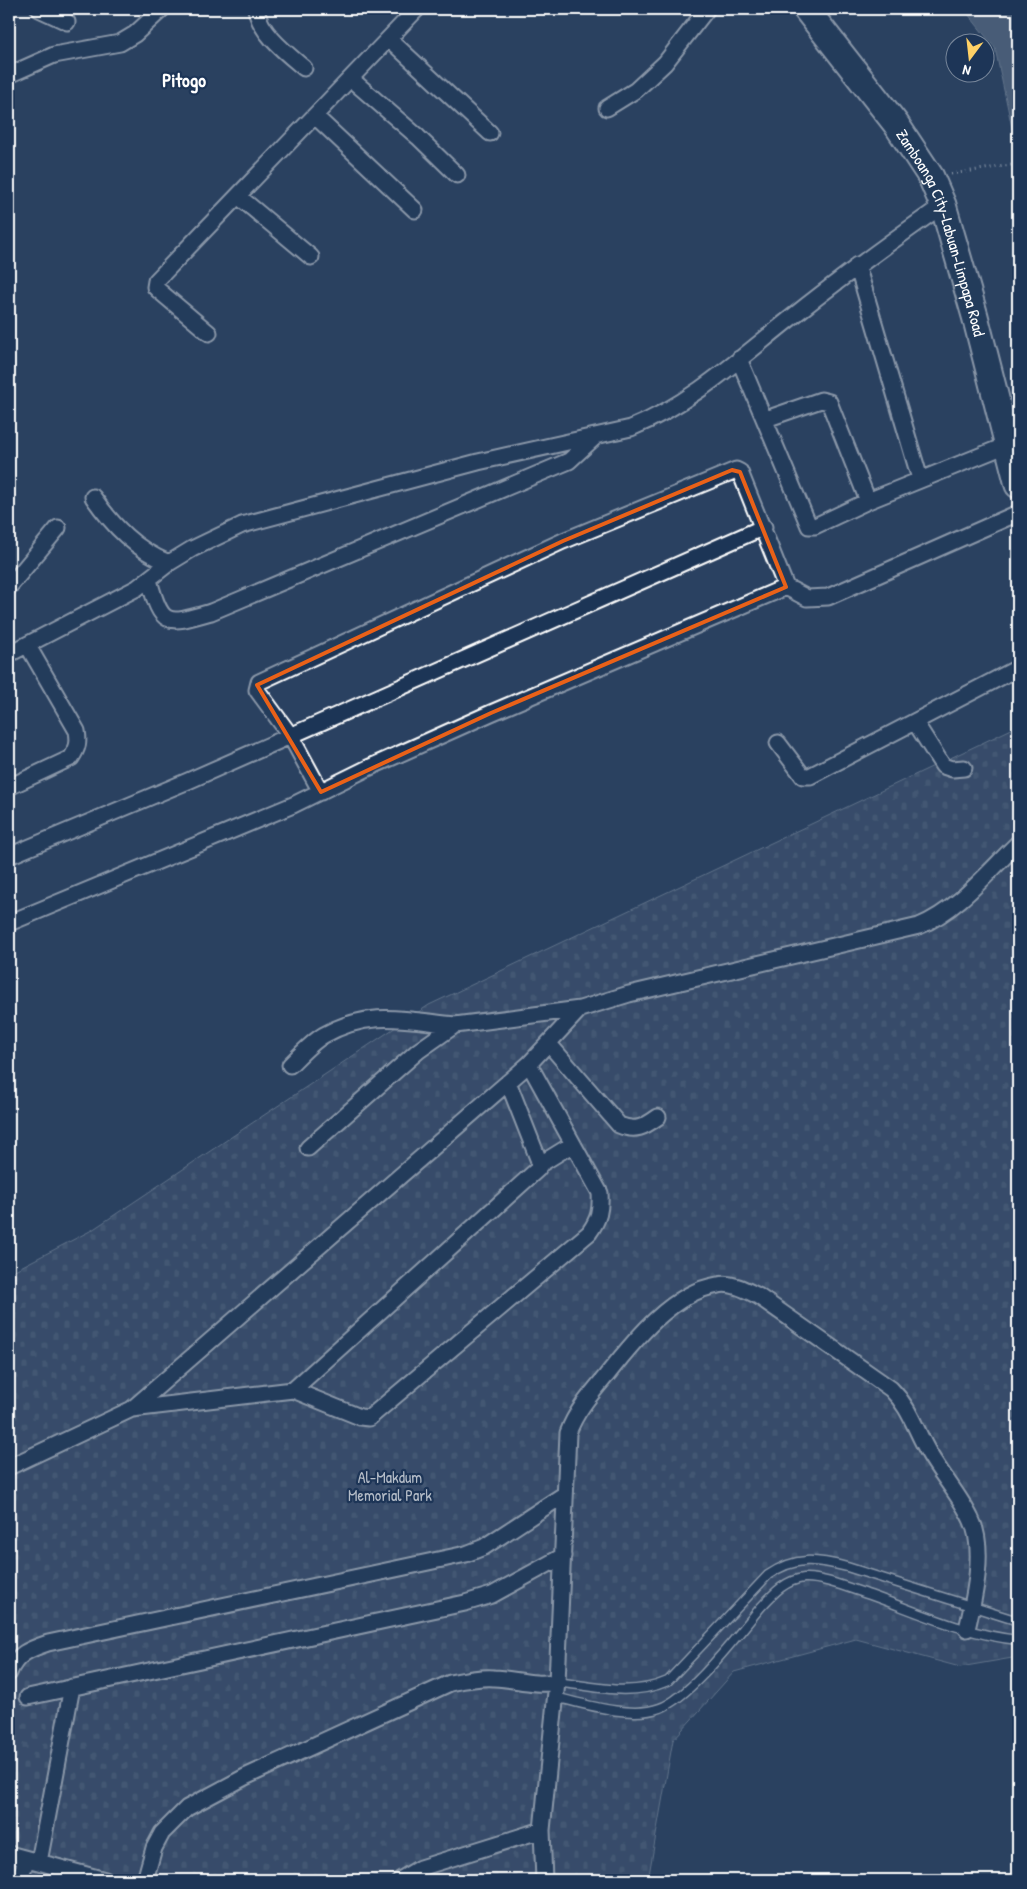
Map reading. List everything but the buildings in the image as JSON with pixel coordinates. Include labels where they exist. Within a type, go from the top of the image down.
[{"type":"main road","name":"Zamboanga City-Labuan-Limpapa Road","points":[[806,9],[896,124],[931,177],[943,205],[975,316],[1018,485]]},
{"type":"street","points":[[39,9],[67,22]]},
{"type":"street","points":[[9,75],[54,55],[120,44],[135,34],[162,9]]},
{"type":"street","points":[[256,9],[258,21],[267,33],[304,68]]},
{"type":"street","points":[[209,333],[158,290],[155,284],[159,277],[417,9]]},
{"type":"street","points":[[607,108],[636,90],[664,63],[707,9]]},
{"type":"street","points":[[389,40],[490,133]]},
{"type":"street","points":[[351,79],[404,124],[457,175]]},
{"type":"street","points":[[315,116],[415,210]]},
{"type":"street","points":[[238,196],[311,257]]},
{"type":"street","points":[[9,654],[28,646],[149,580],[169,563],[222,533],[242,525],[469,465],[594,438],[631,428],[655,418],[684,401],[857,265],[943,205]]},
{"type":"street","points":[[857,265],[920,479]]},
{"type":"street","points":[[739,359],[766,419],[807,524],[814,526],[920,479],[1007,445]]},
{"type":"street","points":[[766,419],[821,400],[829,402],[868,501]]},
{"type":"street","points":[[149,580],[161,614],[168,620],[178,621],[211,612],[569,461],[594,438]]},
{"type":"street","points":[[321,792],[290,735],[257,690],[259,682],[563,541],[732,470],[740,472],[764,527],[786,587],[807,598],[828,596],[1018,512]]},
{"type":"street","points":[[94,497],[111,522],[136,545],[151,556],[169,563]]},
{"type":"street","points":[[9,856],[114,814],[764,527]]},
{"type":"street","points":[[9,587],[58,528]]},
{"type":"street","points":[[9,923],[321,792],[368,768],[492,713],[786,587]]},
{"type":"street","points":[[9,786],[71,758],[77,750],[79,742],[77,731],[28,646]]},
{"type":"street","points":[[778,743],[799,772],[803,776],[810,776],[1018,668]]},
{"type":"street","points":[[915,722],[943,766],[952,769],[964,768]]},
{"type":"street","points":[[290,1065],[323,1035],[357,1020],[380,1016],[455,1025],[580,1010],[629,994],[919,926],[935,919],[953,905],[1018,843]]},
{"type":"street","points":[[9,1467],[132,1409],[529,1064],[580,1010]]},
{"type":"street","points":[[308,1148],[418,1051],[455,1025]]},
{"type":"street","points":[[549,1044],[619,1125],[629,1129],[642,1128],[658,1117]]},
{"type":"street","points":[[132,1409],[293,1390],[360,1417],[369,1418],[590,1233],[598,1221],[601,1209],[600,1194],[529,1064]]},
{"type":"street","points":[[508,1082],[539,1164]]},
{"type":"street","points":[[293,1390],[530,1176],[539,1164],[573,1144]]},
{"type":"street","points":[[544,1880],[542,1830],[556,1690],[568,1433],[573,1420],[634,1341],[653,1321],[682,1300],[705,1287],[721,1284],[742,1288],[758,1296],[883,1384],[904,1402],[929,1454],[972,1521],[977,1544],[977,1573],[967,1629]]},
{"type":"street","points":[[9,1673],[16,1659],[28,1650],[48,1643],[466,1554],[484,1547],[565,1494]]},
{"type":"street","points":[[28,1697],[465,1603],[492,1595],[563,1556]]},
{"type":"street","points":[[144,1880],[154,1848],[173,1820],[187,1808],[245,1777],[450,1683],[473,1678],[495,1678],[556,1690]]},
{"type":"street","points":[[19,1880],[33,1860],[72,1687]]},
{"type":"street","points":[[400,1880],[420,1868],[542,1830]]},
{"type":"street","points":[[9,1854],[105,1880]]},
{"type":"lane","points":[[556,1690],[636,1691],[652,1688],[668,1681],[768,1575],[783,1565],[799,1561],[821,1560],[848,1567],[972,1608],[1018,1621]]},
{"type":"lane","points":[[556,1690],[588,1705],[631,1711],[658,1709],[677,1699],[693,1685],[771,1596],[787,1582],[805,1578],[840,1585],[967,1629],[998,1638],[1018,1640]]},
{"type":"path","points":[[931,177],[1018,164]]},
{"type":"highlighted area","points":[[732,470],[740,472],[786,587],[491,713],[321,792],[257,685],[563,541]]},
{"type":"green space","name":"Al-Makdum Memorial Park","points":[[1018,726],[1018,1657],[960,1667],[856,1639],[734,1672],[673,1740],[648,1880],[9,1880],[9,1273],[92,1230],[429,1005]]},
{"type":"shaded area","points":[[964,9],[1018,9],[1018,156],[994,47],[994,32],[982,32]]},
{"type":"district","name":"Pitogo","points":[[184,80]]}]
